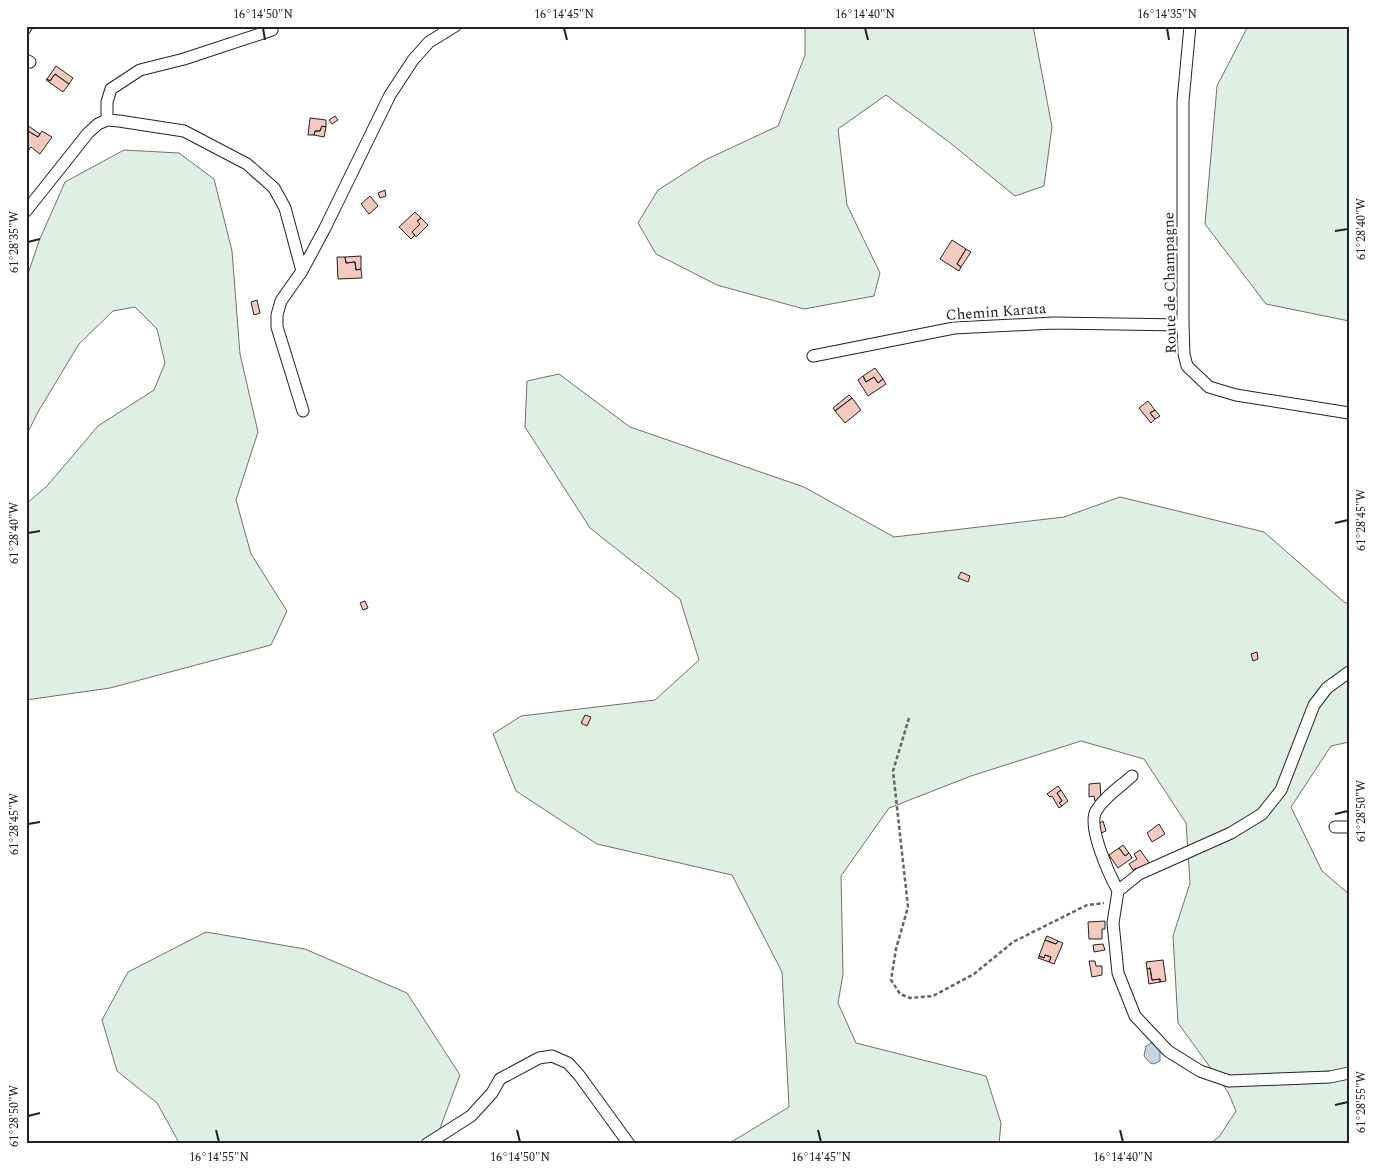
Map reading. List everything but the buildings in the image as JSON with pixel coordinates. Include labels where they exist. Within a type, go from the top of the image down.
[{"type":"street","points":[[303,411],[277,327],[277,315],[281,301],[302,271],[325,228],[390,95],[413,60],[429,42],[455,26]]},
{"type":"street","name":"Route de Champagne","points":[[1190,26],[1183,101],[1183,324],[1184,354],[1187,366],[1209,387],[1236,395],[1349,413]]},
{"type":"street","points":[[107,120],[107,102],[111,89],[140,70],[184,60],[272,30]]},
{"type":"street","points":[[26,211],[88,133],[98,124],[107,120],[184,131],[247,164],[274,188],[285,208],[302,271]]},
{"type":"street","name":"Chemin Karata","points":[[813,356],[954,328],[1054,323],[1183,324]]},
{"type":"street","points":[[1117,897],[1139,874],[1231,833],[1262,814],[1281,790],[1314,705],[1327,688],[1349,672]]},
{"type":"street","points":[[1132,776],[1102,803],[1095,812],[1093,822],[1117,897],[1113,923],[1118,973],[1135,1016],[1168,1051],[1200,1071],[1229,1080],[1330,1077],[1349,1073]]},
{"type":"street","points":[[1335,828],[1349,826]]},
{"type":"street","points":[[427,1144],[471,1116],[492,1094],[500,1079],[539,1058],[552,1056],[568,1063],[579,1074],[629,1144]]},
{"type":"path","points":[[909,718],[893,771],[908,907],[896,949],[891,980],[900,994],[910,998],[934,996],[974,974],[1013,942],[1086,905],[1117,897]]},
{"type":"green space","points":[[805,26],[1033,26],[1052,127],[1044,186],[1015,196],[949,142],[886,95],[838,129],[847,205],[880,273],[874,296],[804,309],[717,285],[656,254],[638,223],[658,190],[705,160],[778,126],[805,55]]},
{"type":"green space","points":[[1248,26],[1349,26],[1349,321],[1266,304],[1205,224],[1217,86]]},
{"type":"green space","points":[[124,150],[179,153],[214,179],[232,251],[240,354],[258,432],[236,500],[251,554],[287,611],[271,645],[110,688],[26,700],[26,504],[47,486],[98,426],[154,390],[165,363],[157,329],[135,307],[113,311],[79,344],[38,412],[26,436],[26,280],[39,241],[65,182]]},
{"type":"green space","points":[[559,374],[630,427],[804,487],[894,537],[1064,517],[1120,497],[1264,532],[1344,602],[1349,604],[1349,742],[1331,746],[1291,807],[1322,871],[1349,894],[1349,1144],[1209,1144],[1219,1137],[1236,1111],[1228,1092],[1178,1023],[1173,936],[1190,883],[1186,823],[1144,759],[1081,741],[971,776],[889,808],[841,876],[843,974],[838,1003],[856,1043],[986,1076],[1001,1123],[999,1144],[728,1144],[789,1107],[782,972],[732,875],[597,844],[516,791],[493,734],[521,716],[655,700],[699,660],[680,599],[590,528],[525,427],[527,381]]},
{"type":"green space","points":[[206,932],[305,949],[407,993],[460,1075],[436,1139],[429,1144],[178,1144],[157,1103],[117,1071],[102,1020],[128,972]]},
{"type":"shaded area","points":[[1151,1043],[1157,1043],[1160,1048],[1160,1061],[1154,1064],[1150,1063],[1144,1056],[1146,1046]]}]
